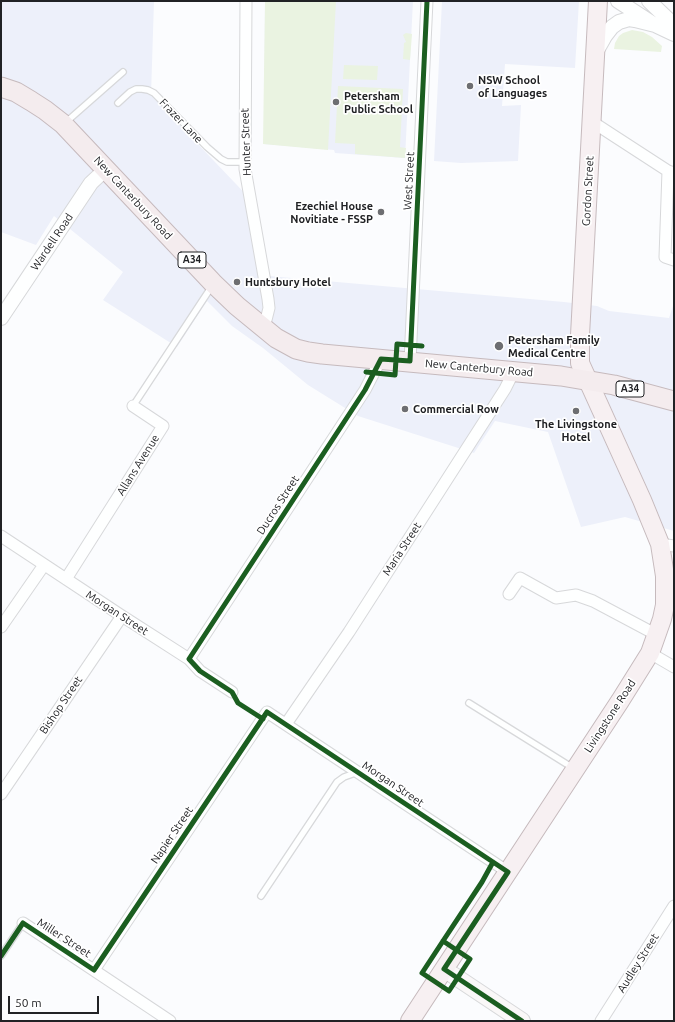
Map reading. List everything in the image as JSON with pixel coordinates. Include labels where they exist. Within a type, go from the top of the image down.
[{"type":"highway","name":"New Canterbury Road","points":[[1,87],[16,92],[45,110],[63,124],[213,283],[237,306],[264,328],[284,343],[296,349],[308,352],[561,376],[614,385],[674,399]]},
{"type":"main road","name":"Gordon Street","points":[[588,380],[580,363],[580,354],[598,1]]},
{"type":"main road","name":"Livingstone Road","points":[[410,1021],[650,653],[662,619],[665,606],[667,545],[642,500],[588,380]]},
{"type":"main road","points":[[444,969],[522,1021]]},
{"type":"street","name":"Hunter Street","points":[[246,1],[245,162],[268,299],[269,308],[264,328]]},
{"type":"street","name":"West Street","points":[[410,362],[427,1]]},
{"type":"street","points":[[618,1],[655,25],[674,34]]},
{"type":"street","points":[[649,1],[674,25]]},
{"type":"street","points":[[595,55],[605,36],[612,27],[619,22],[629,19],[655,25]]},
{"type":"street","points":[[591,121],[671,172],[665,257],[674,260]]},
{"type":"street","name":"Wardell Road","points":[[1,318],[91,183],[106,169]]},
{"type":"street","name":"Ducros Street","points":[[189,659],[365,390],[381,359]]},
{"type":"street","name":"Maria Street","points":[[286,724],[357,618],[505,389],[514,371]]},
{"type":"street","name":"Allans Avenue","points":[[66,579],[163,426],[133,406]]},
{"type":"street","name":"Morgan Street","points":[[1,536],[189,659],[200,671],[232,692]]},
{"type":"street","points":[[1,627],[44,564]]},
{"type":"street","points":[[509,594],[520,578],[556,598],[576,595],[593,601],[657,635]]},
{"type":"street","name":"Bishop Street","points":[[1,794],[122,616]]},
{"type":"street","points":[[650,653],[674,667]]},
{"type":"street","name":"Morgan Street","points":[[267,712],[508,872]]},
{"type":"street","name":"Napier Street","points":[[94,970],[267,712]]},
{"type":"street","name":"Audley Street","points":[[601,1021],[674,906]]},
{"type":"street","name":"Miller Street","points":[[23,923],[170,1021]]},
{"type":"lane","points":[[63,124],[123,72]]},
{"type":"lane","name":"Frazer Lane","points":[[118,103],[130,92],[136,89],[148,90],[154,93],[207,148],[215,154],[227,162],[245,162]]},
{"type":"lane","name":"Allans Avenue","points":[[133,406],[213,283]]},
{"type":"lane","points":[[470,703],[575,769]]},
{"type":"lane","points":[[261,896],[337,782],[344,777],[358,772]]},
{"type":"lane","points":[[1,956],[23,923]]},
{"type":"shaded area","points":[[1,1],[154,1],[151,95],[257,206],[269,276],[564,302],[597,306],[609,311],[669,318],[674,303],[674,531],[625,517],[581,527],[548,432],[495,421],[474,453],[358,416],[308,385],[263,348],[232,326],[207,301],[177,347],[103,300],[123,272],[54,216],[36,245],[1,232]]},
{"type":"shaded area","name":"Petersham Public School","points":[[265,1],[413,1],[405,158],[335,153],[334,150],[264,144]]},
{"type":"shaded area","name":"NSW School of Languages","points":[[442,1],[579,1],[575,68],[505,64],[502,106],[521,105],[518,161],[461,163],[434,161]]},
{"type":"green space","points":[[265,1],[336,1],[328,150],[263,144]]},
{"type":"green space","points":[[632,30],[643,32],[652,37],[662,46],[661,52],[614,49],[615,43],[619,36]]},
{"type":"green space","points":[[406,33],[412,34],[410,60],[403,59],[404,43],[406,42],[403,35]]},
{"type":"green space","points":[[344,65],[378,66],[377,80],[343,79]]},
{"type":"green space","points":[[338,86],[403,89],[399,147],[406,148],[405,158],[355,154],[355,144],[335,143]]},
{"type":"cycle path","points":[[263,719],[238,703],[232,692],[200,671],[189,659],[365,390],[381,359],[410,361],[427,1]]},
{"type":"cycle path","points":[[366,372],[395,375],[397,344],[422,346]]},
{"type":"cycle path","points":[[1,956],[23,923],[94,970],[267,712],[508,872],[444,969],[522,1021]]},
{"type":"cycle path","points":[[443,941],[470,959],[449,991],[422,973],[443,941],[482,882],[493,862]]},
{"type":"place","name":"NSW School of Languages","points":[[470,86]]},
{"type":"place","name":"Petersham Public School","points":[[336,102]]},
{"type":"place","name":"Ezechiel House Novitiate - FSSP","points":[[381,212]]},
{"type":"place","name":"Huntsbury Hotel","points":[[237,282]]},
{"type":"place","name":"Petersham Family Medical Centre","points":[[499,346]]},
{"type":"place","name":"Commercial Row","points":[[405,409]]},
{"type":"place","name":"The Livingstone Hotel","points":[[576,411]]}]
